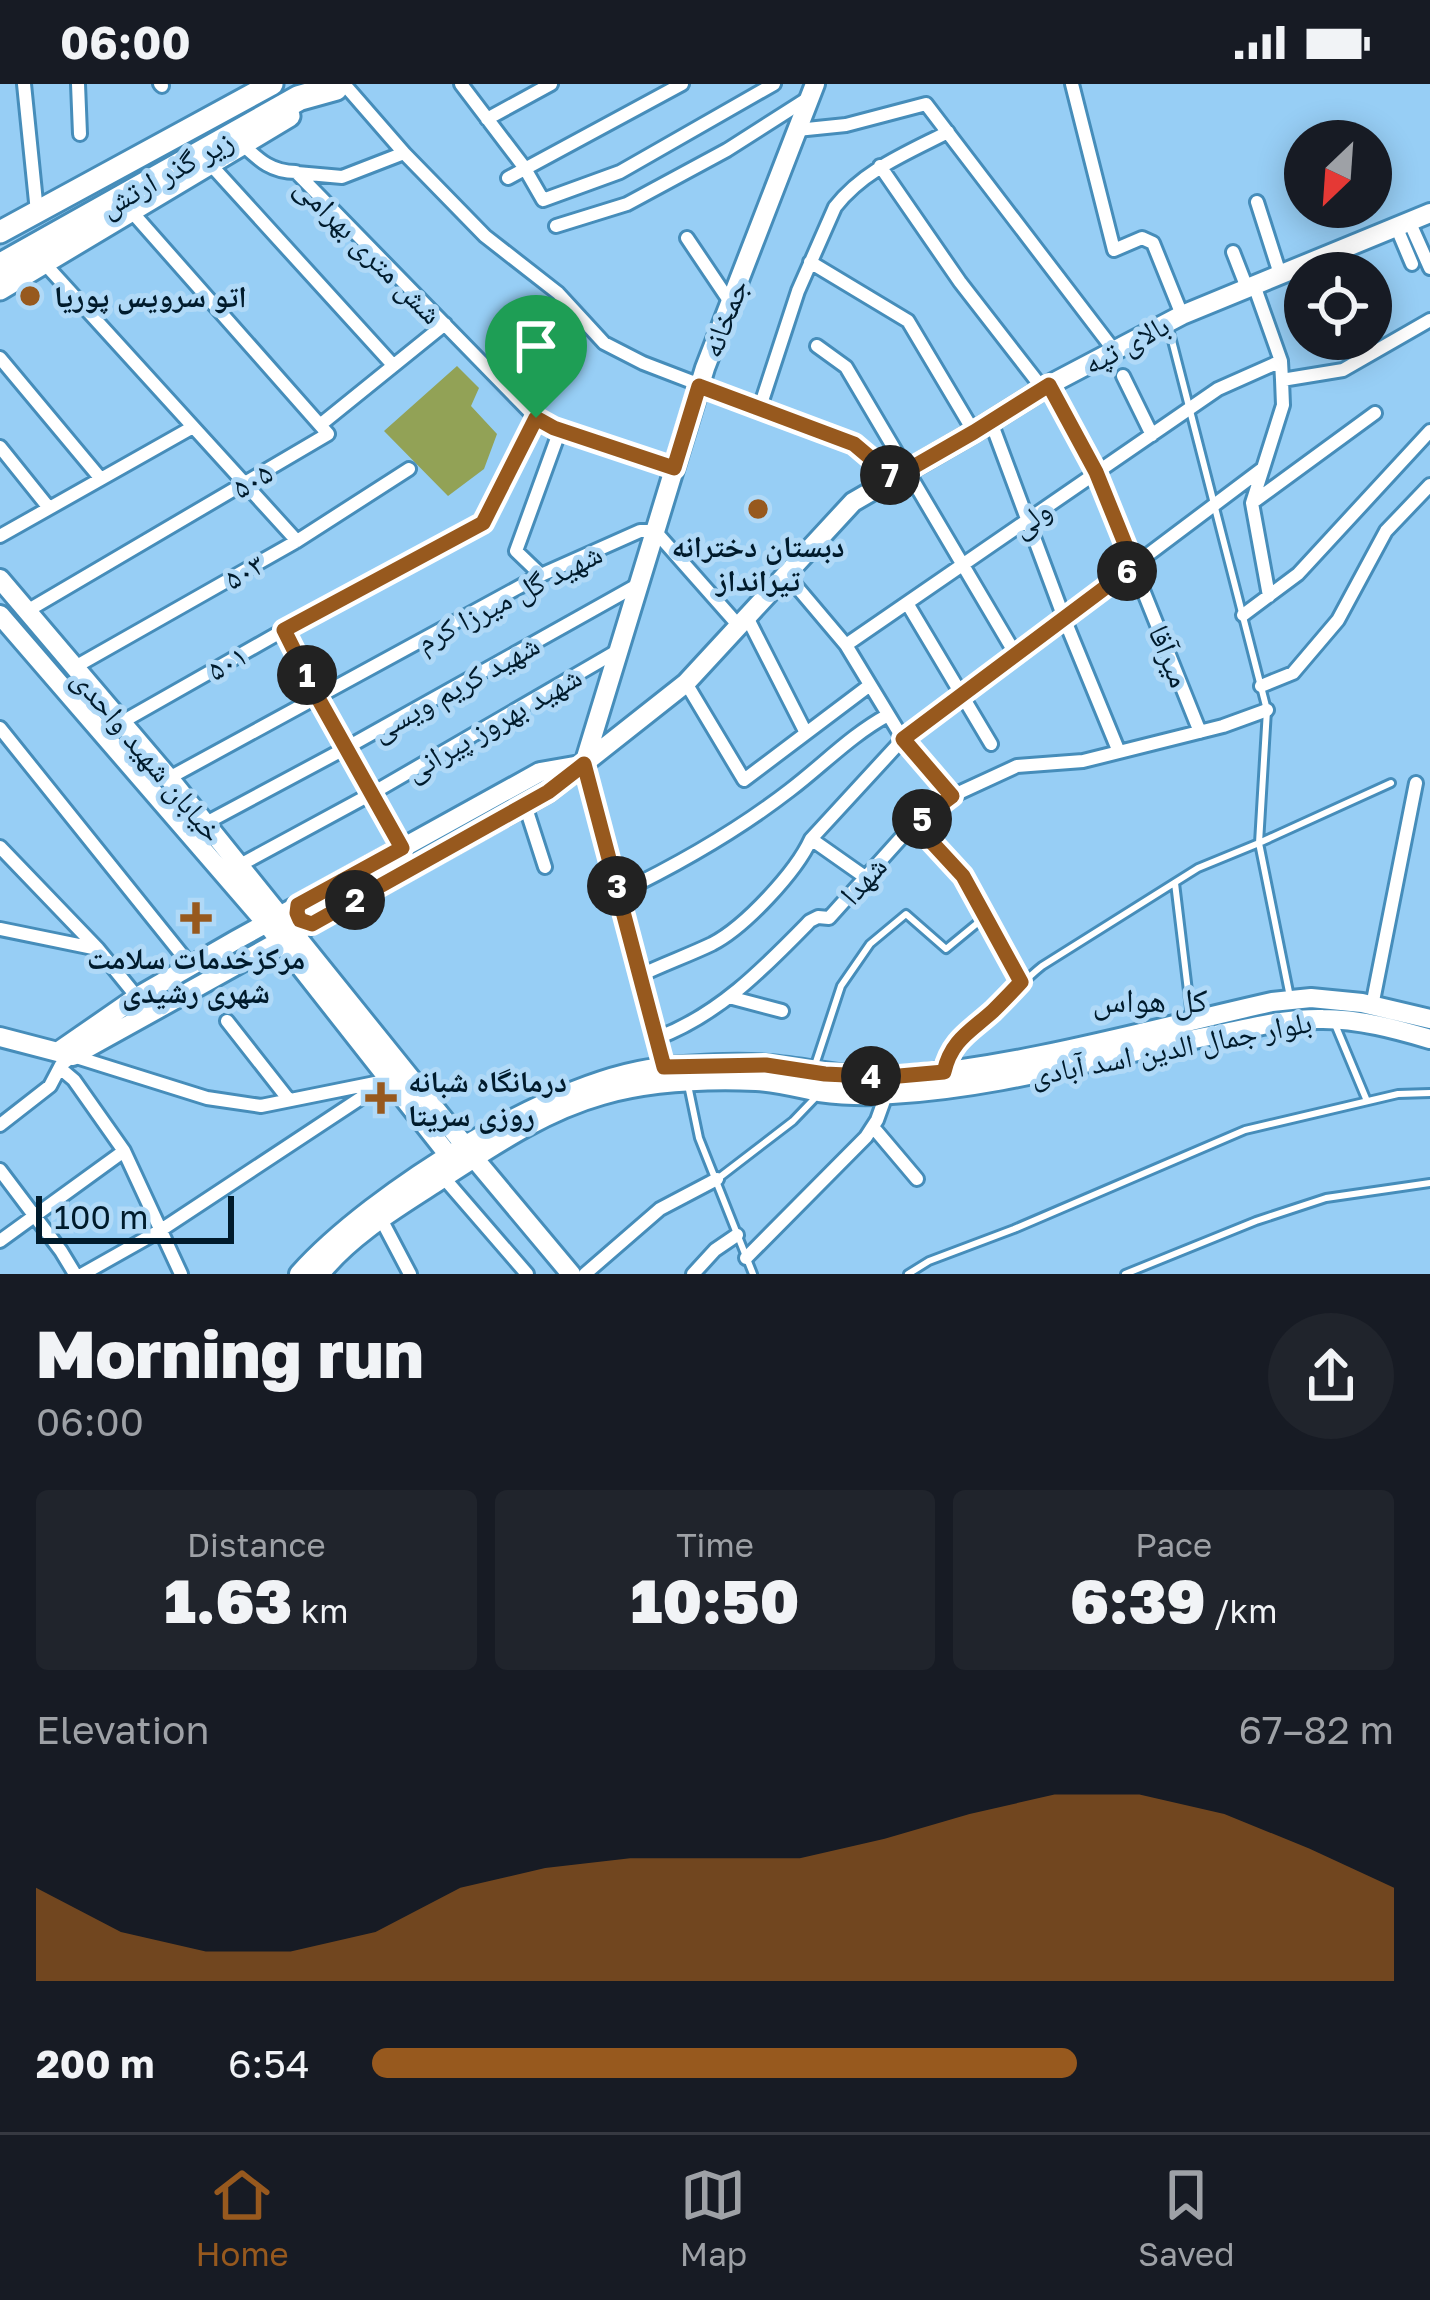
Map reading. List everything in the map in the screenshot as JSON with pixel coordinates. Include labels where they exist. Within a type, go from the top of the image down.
[{"type":"highway","name":"زیر گذر ارتش","points":[[0,250],[296,84]]},
{"type":"highway","name":"زیر گذر ارتش","points":[[0,266],[298,98],[340,85]]},
{"type":"main road","points":[[0,232],[272,84]]},
{"type":"main road","points":[[0,289],[340,85]]},
{"type":"main road","name":"جمخانه","points":[[584,764],[699,386],[812,90]]},
{"type":"main road","name":"بالای تپه","points":[[63,1060],[548,792],[686,683],[853,502],[1046,387],[1174,318],[1430,212]]},
{"type":"main road","name":"خیابان شهید واحدی","points":[[0,579],[296,933]]},
{"type":"main road","name":"خیابان شهید واحدی","points":[[2,624],[281,914]]},
{"type":"main road","points":[[0,1037],[63,1060],[137,997],[281,914],[540,772],[584,764]]},
{"type":"main road","points":[[281,914],[297,913],[296,933],[387,1082],[463,1154],[572,1274]]},
{"type":"main road","points":[[296,933],[463,1154]]},
{"type":"main road","points":[[236,940],[248,944],[249,958]]},
{"type":"main road","name":"بلوار جمال الدین اسد آبادی","points":[[320,1274],[381,1219],[444,1178],[463,1154],[570,1106],[622,1090],[687,1082],[760,1081],[821,1092],[886,1095],[1192,1020],[1311,998],[1360,1022],[1430,1039]]},
{"type":"main road","name":"بلوار جمال الدین اسد آبادی","points":[[299,1274],[332,1240],[382,1202],[551,1100],[628,1072],[766,1065],[987,1084],[1333,1010],[1372,1006],[1430,1019]]},
{"type":"street","points":[[24,84],[37,212]]},
{"type":"street","points":[[78,84],[80,134]]},
{"type":"street","points":[[461,84],[543,200],[620,172],[774,84]]},
{"type":"street","points":[[487,119],[551,84]]},
{"type":"street","points":[[508,178],[682,84]]},
{"type":"street","points":[[1072,84],[1114,250],[1142,238],[1153,243],[1174,318]]},
{"type":"street","points":[[340,85],[484,236],[558,293],[604,343],[699,386],[854,444],[900,474]]},
{"type":"street","points":[[556,226],[627,203],[727,150],[812,90]]},
{"type":"street","points":[[797,130],[846,125],[926,104],[1113,349]]},
{"type":"street","points":[[760,407],[797,291],[835,207],[880,166],[948,132]]},
{"type":"street","name":"شش متری بهرامی","points":[[243,145],[265,166],[296,172],[536,418],[674,468]]},
{"type":"street","points":[[296,172],[342,178],[404,153]]},
{"type":"street","points":[[211,165],[393,365]]},
{"type":"street","name":"میرآقا","points":[[880,166],[960,282],[1046,387],[1096,472],[1200,732]]},
{"type":"street","points":[[1257,202],[1280,274]]},
{"type":"street","points":[[132,212],[320,425]]},
{"type":"street","points":[[1402,223],[1412,264]]},
{"type":"street","points":[[1402,223],[1430,268]]},
{"type":"street","points":[[687,238],[730,302]]},
{"type":"street","points":[[1342,248],[1344,252]]},
{"type":"street","points":[[1233,252],[1281,361],[1283,405],[1252,503],[1269,596]]},
{"type":"street","points":[[810,262],[908,322],[982,427],[1028,520],[1119,752],[1267,710]]},
{"type":"street","points":[[45,264],[297,541]]},
{"type":"street","points":[[1282,380],[1342,370],[1430,320]]},
{"type":"street","name":"۵۰۵","points":[[27,611],[328,434],[320,425],[445,324]]},
{"type":"street","points":[[817,346],[846,367],[900,474],[963,565],[1016,655]]},
{"type":"street","points":[[0,358],[101,479]]},
{"type":"street","name":"ولی","points":[[846,645],[1218,389],[1281,361]]},
{"type":"street","points":[[1123,376],[1152,434]]},
{"type":"street","points":[[1252,503],[1375,413]]},
{"type":"street","name":"۵۰۱","points":[[122,722],[483,523],[536,418]]},
{"type":"street","points":[[0,536],[193,427]]},
{"type":"street","points":[[541,574],[516,551],[560,430]]},
{"type":"street","points":[[1243,615],[1298,574],[1430,431]]},
{"type":"street","points":[[0,447],[49,508]]},
{"type":"street","name":"۵۰۳","points":[[75,667],[297,541],[409,470]]},
{"type":"street","points":[[640,975],[717,941],[764,902],[802,859],[811,839],[903,739],[1262,470]]},
{"type":"street","points":[[1261,686],[1293,673],[1338,620],[1386,531],[1430,484]]},
{"type":"street","name":"شهید گل میرزا کرم","points":[[169,778],[541,574],[640,531],[655,531]]},
{"type":"street","points":[[655,531],[743,622],[806,733]]},
{"type":"street","points":[[786,574],[846,645],[903,739],[952,796]]},
{"type":"street","name":"شهید کریم ویسی","points":[[206,823],[639,584]]},
{"type":"street","points":[[907,603],[991,745]]},
{"type":"street","points":[[284,630],[402,848]]},
{"type":"street","name":"شهید بهروز پیرانی","points":[[240,865],[619,650]]},
{"type":"street","points":[[686,683],[744,780],[870,685]]},
{"type":"street","points":[[619,893],[727,834],[888,715]]},
{"type":"street","points":[[0,728],[191,966]]},
{"type":"street","name":"شهدا","points":[[657,1038],[686,1028],[749,982],[810,921],[829,919],[915,824],[952,796],[1017,766],[1083,761],[1119,752]]},
{"type":"street","points":[[584,764],[664,1067]]},
{"type":"street","points":[[1372,1006],[1416,783]]},
{"type":"street","points":[[525,806],[545,867]]},
{"type":"street","points":[[915,824],[963,876],[986,916]]},
{"type":"street","points":[[811,839],[865,878]]},
{"type":"street","points":[[0,847],[137,997]]},
{"type":"street","points":[[0,929],[98,949]]},
{"type":"street","points":[[729,997],[782,1011]]},
{"type":"street","points":[[226,1021],[289,1100]]},
{"type":"street","points":[[63,1060],[207,1098],[261,1106],[387,1082]]},
{"type":"street","points":[[0,1125],[50,1086],[63,1060]]},
{"type":"street","points":[[63,1060],[124,1150],[181,1274]]},
{"type":"street","points":[[0,1170],[79,1274],[161,1230],[387,1082]]},
{"type":"street","points":[[746,1258],[873,1127],[886,1095]]},
{"type":"street","points":[[873,1127],[917,1178]]},
{"type":"street","points":[[0,1240],[124,1150]]},
{"type":"street","points":[[444,1178],[527,1274]]},
{"type":"street","points":[[585,1274],[660,1209],[717,1179]]},
{"type":"street","points":[[381,1219],[410,1274]]},
{"type":"street","points":[[693,1274],[737,1235]]},
{"type":"lane","points":[[1174,318],[1190,408],[1267,710],[1258,843],[1291,1001]]},
{"type":"lane","points":[[945,1081],[948,1056],[970,1027],[1042,966],[1198,868],[1391,783]]},
{"type":"lane","points":[[1175,883],[1192,1020]]},
{"type":"lane","points":[[813,1072],[841,986],[870,944],[906,914],[946,949],[986,916],[1021,982]]},
{"type":"lane","points":[[1333,1010],[1367,1101]]},
{"type":"lane","points":[[687,1082],[699,1138],[753,1274]]},
{"type":"lane","points":[[717,1179],[794,1121],[821,1092]]},
{"type":"lane","points":[[908,1274],[929,1261],[1245,1130],[1398,1094],[1430,1093]]},
{"type":"lane","points":[[1124,1274],[1326,1198],[1430,1183]]},
{"type":"green space","points":[[457,366],[479,388],[471,406],[497,434],[484,469],[448,496],[384,431]]},
{"type":"place","name":"اتو سرویس پوریا","points":[[30,296]]},
{"type":"place","name":"دبستان دخترانه تیرانداز","points":[[758,509]]},
{"type":"place","name":"مرکزخدمات سلامت شهری رشیدی","points":[[196,918]]},
{"type":"place","name":"درمانگاه شبانه روزی سریتا","points":[[381,1098]]},
{"type":"district","name":"کل هواس","points":[[1150,999]]},
{"type":"route","points":[[1049,385],[1096,472],[1134,566],[903,739],[952,796],[915,824],[963,876],[1021,982],[970,1027],[948,1056],[944,1072],[888,1077],[766,1065],[664,1067],[584,764],[548,792],[312,924],[300,920],[298,905],[402,848],[284,630],[483,523],[536,418],[674,468],[699,386],[854,444],[894,478],[1049,385]]}]
